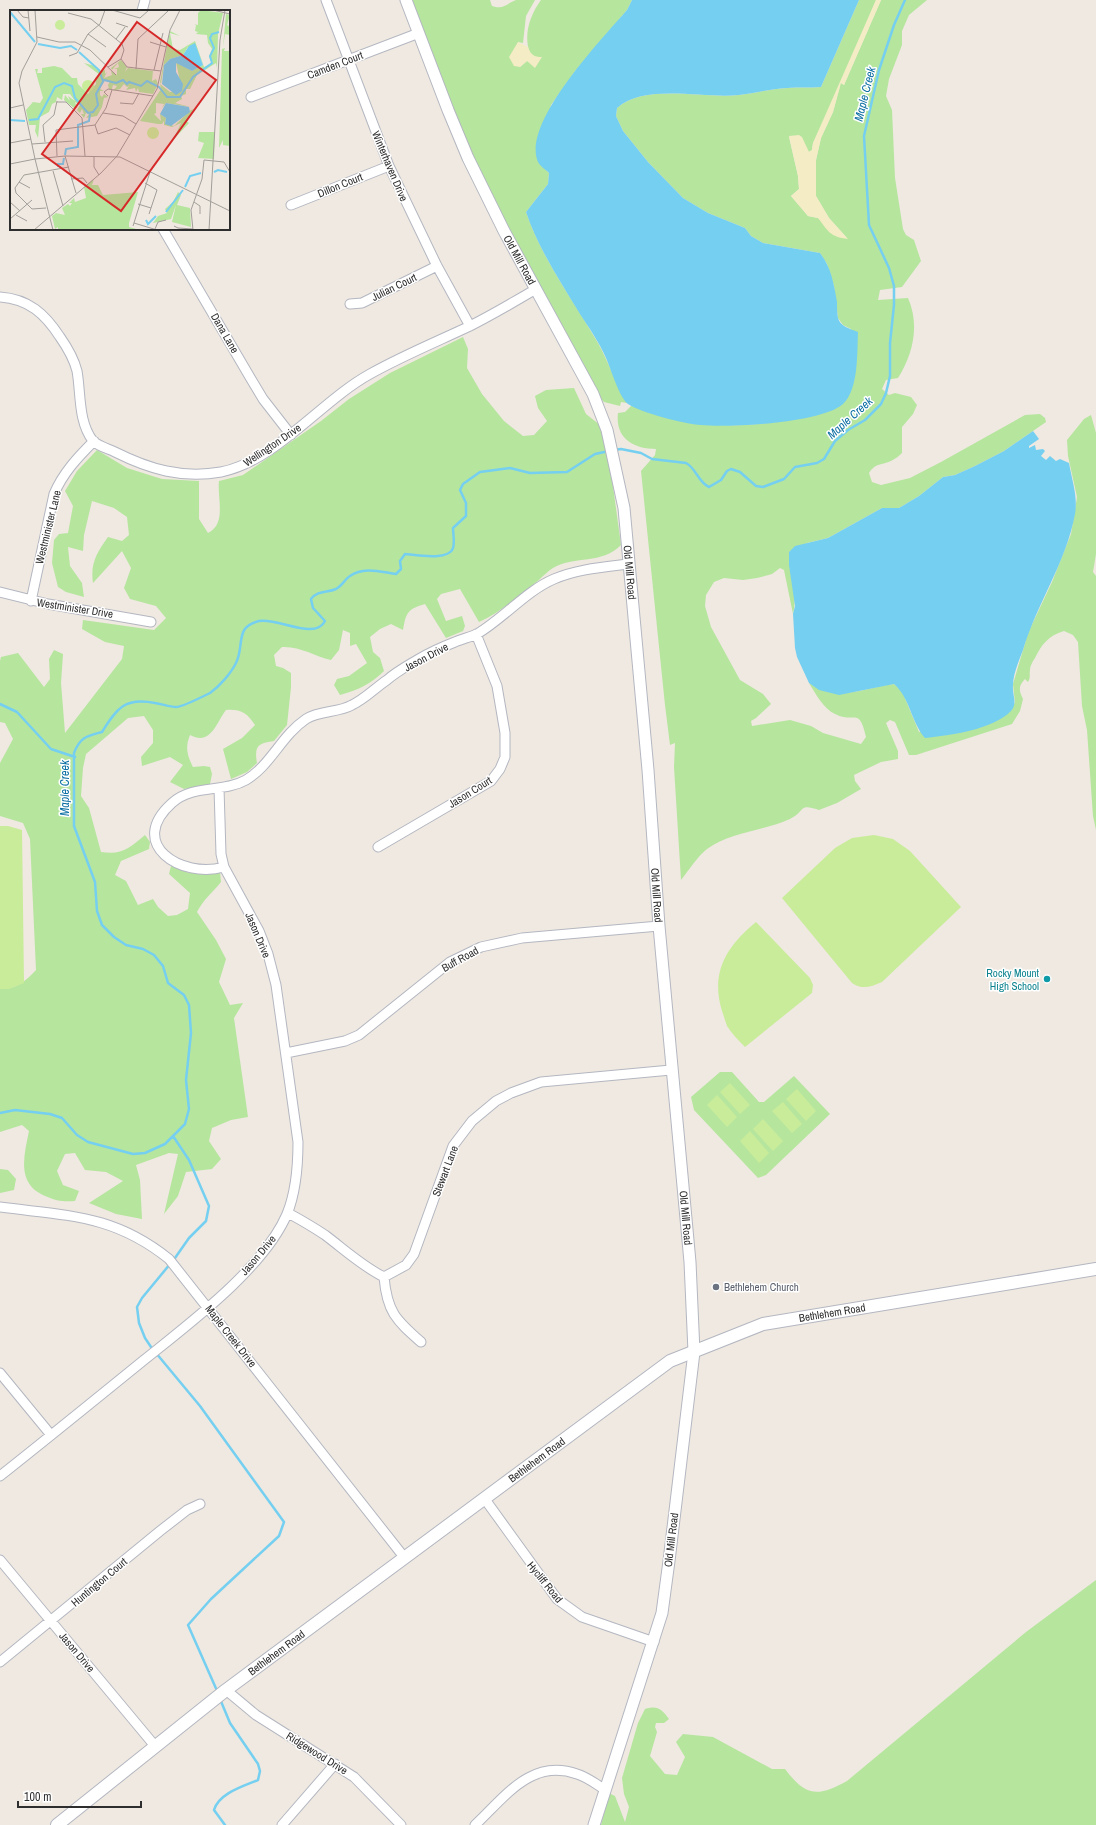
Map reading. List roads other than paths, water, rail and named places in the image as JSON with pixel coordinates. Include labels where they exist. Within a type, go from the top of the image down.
[{"type":"main road","name":"Bethlehem Road","points":[[57,1825],[226,1690],[664,1365],[763,1324],[1096,1271]]},
{"type":"street","points":[[142,10],[145,0]]},
{"type":"street","name":"Winterhaven Drive","points":[[326,0],[389,166],[437,266],[470,326]]},
{"type":"street","name":"Old Mill Road","points":[[406,0],[450,116],[468,158],[504,231],[582,372],[607,430],[624,508],[628,564],[636,634],[659,926],[690,1262],[694,1352],[662,1613],[654,1642],[604,1789],[594,1825]]},
{"type":"street","name":"Camden Court","points":[[251,97],[419,33]]},
{"type":"street","name":"Dillon Court","points":[[292,205],[389,166]]},
{"type":"street","name":"Dana Lane","points":[[164,230],[263,399],[291,435]]},
{"type":"street","name":"Julian Court","points":[[350,304],[362,303],[437,266]]},
{"type":"street","name":"Wellington Drive","points":[[94,442],[156,470],[176,474],[205,474],[222,472],[252,461],[291,435],[320,409],[369,374],[470,326],[536,289]]},
{"type":"street","points":[[0,297],[16,299],[38,310],[48,319],[64,342],[76,370],[84,422],[94,442]]},
{"type":"street","name":"Westminister Lane","points":[[31,601],[54,494],[61,478],[70,465],[94,442]]},
{"type":"street","name":"Jason Drive","points":[[224,867],[202,870],[179,864],[160,850],[154,840],[154,830],[157,820],[178,798],[200,790],[219,788],[246,780],[257,771],[298,725],[307,718],[317,714],[351,706],[388,678],[418,660],[436,650],[476,634],[542,585],[555,578],[571,573],[628,564]]},
{"type":"street","name":"Westminister Drive","points":[[0,592],[31,601],[151,622]]},
{"type":"street","name":"Jason Court","points":[[378,847],[491,781],[500,769],[506,747],[500,705],[491,668],[476,634]]},
{"type":"street","name":"Jason Drive","points":[[0,1476],[208,1307],[259,1258],[275,1236],[288,1213],[298,1164],[298,1142],[276,985],[268,954],[248,910],[224,867],[221,854],[219,788]]},
{"type":"street","name":"Buff Road","points":[[286,1053],[345,1041],[359,1035],[450,962],[481,947],[522,938],[659,926]]},
{"type":"street","name":"Stewart Lane","points":[[384,1277],[406,1265],[414,1254],[453,1146],[472,1121],[496,1101],[511,1093],[541,1082],[672,1070]]},
{"type":"street","name":"Maple Creek Drive","points":[[0,1208],[91,1219],[121,1228],[148,1242],[169,1258],[404,1557]]},
{"type":"street","points":[[288,1213],[307,1223],[326,1236],[352,1258],[384,1277],[388,1303],[394,1316],[421,1342]]},
{"type":"street","points":[[0,1373],[51,1435]]},
{"type":"street","name":"Hycliff Road","points":[[484,1498],[557,1599],[582,1617],[654,1642]]},
{"type":"street","name":"Huntington Court","points":[[0,1662],[52,1621],[160,1531],[187,1510],[200,1504]]},
{"type":"street","name":"Jason Drive","points":[[0,1560],[154,1746]]},
{"type":"street","name":"Ridgewood Drive","points":[[226,1690],[256,1715],[354,1777],[401,1825]]},
{"type":"street","points":[[282,1825],[335,1764]]},
{"type":"street","points":[[475,1825],[514,1789],[535,1773],[546,1770],[567,1771],[578,1774],[604,1789]]},
{"type":"water","points":[[632,0],[859,0],[821,87],[791,88],[725,96],[658,94],[643,96],[629,100],[617,108],[616,116],[623,131],[648,162],[683,198],[708,213],[745,228],[751,236],[763,243],[820,253],[824,258],[832,276],[839,321],[846,327],[858,332],[855,380],[852,389],[843,404],[832,410],[816,416],[775,423],[714,426],[674,420],[643,411],[628,404],[618,389],[600,346],[557,277],[543,251],[526,212],[548,184],[549,173],[538,162],[536,145],[541,126],[552,104],[567,82],[600,40],[627,10]]},
{"type":"water","points":[[1033,431],[1039,439],[1029,446],[1029,448],[1035,445],[1036,450],[1043,449],[1045,451],[1041,456],[1046,460],[1050,456],[1056,461],[1060,459],[1069,463],[1076,507],[1071,532],[1065,549],[1029,633],[1016,668],[1013,681],[1014,705],[1011,711],[993,723],[982,727],[959,733],[925,738],[916,725],[904,696],[894,684],[839,695],[819,690],[809,683],[797,657],[795,648],[793,614],[795,606],[789,565],[789,552],[795,546],[828,538],[882,508],[899,508],[919,496],[943,477],[955,475],[975,466],[1004,451]]},
{"type":"waterway","name":"Maple Creek","points":[[614,450],[621,449],[641,453],[652,459],[686,463],[692,468],[702,482],[709,487],[721,480],[727,471],[731,469],[740,472],[756,486],[763,487],[784,479],[795,467],[817,463],[824,459],[835,441],[848,430],[865,420],[881,404],[886,393],[890,376],[890,343],[894,305],[894,286],[889,268],[869,225],[864,136],[879,70],[894,25],[905,0]]},
{"type":"waterway","name":"Maple Creek","points":[[0,1113],[15,1110],[50,1114],[62,1118],[77,1135],[88,1142],[133,1154],[145,1153],[165,1144],[185,1124],[189,1109],[186,1080],[191,1033],[189,1005],[184,995],[168,983],[163,966],[154,955],[143,949],[126,945],[114,937],[102,925],[97,911],[95,882],[74,826],[74,753],[82,740],[88,736],[102,732],[112,716],[123,706],[129,703],[158,703],[171,707],[179,707],[210,693],[221,683],[234,667],[239,656],[243,632],[251,624],[259,621],[267,621],[304,629],[320,627],[325,621],[313,608],[311,599],[317,594],[336,589],[350,576],[361,571],[373,570],[396,574],[401,569],[400,561],[405,554],[439,556],[450,552],[454,546],[453,528],[466,516],[466,503],[460,490],[463,484],[480,472],[510,468],[530,473],[567,472],[595,454],[609,451]]},
{"type":"waterway","points":[[0,704],[17,712],[51,749],[75,757]]},
{"type":"waterway","points":[[153,1350],[145,1338],[139,1323],[137,1307],[142,1298],[175,1258],[189,1238],[206,1221],[209,1206],[189,1160],[173,1136]]},
{"type":"waterway","points":[[156,1353],[200,1406],[284,1522],[279,1536],[211,1599],[188,1625],[218,1693]]},
{"type":"waterway","points":[[220,1699],[230,1723],[258,1764],[260,1771],[258,1780],[226,1795],[217,1804],[214,1810],[225,1825]]},
{"type":"place","name":"Rocky Mount High School","points":[[1047,979]]},
{"type":"place","name":"Bethlehem Church","points":[[716,1287]]}]
